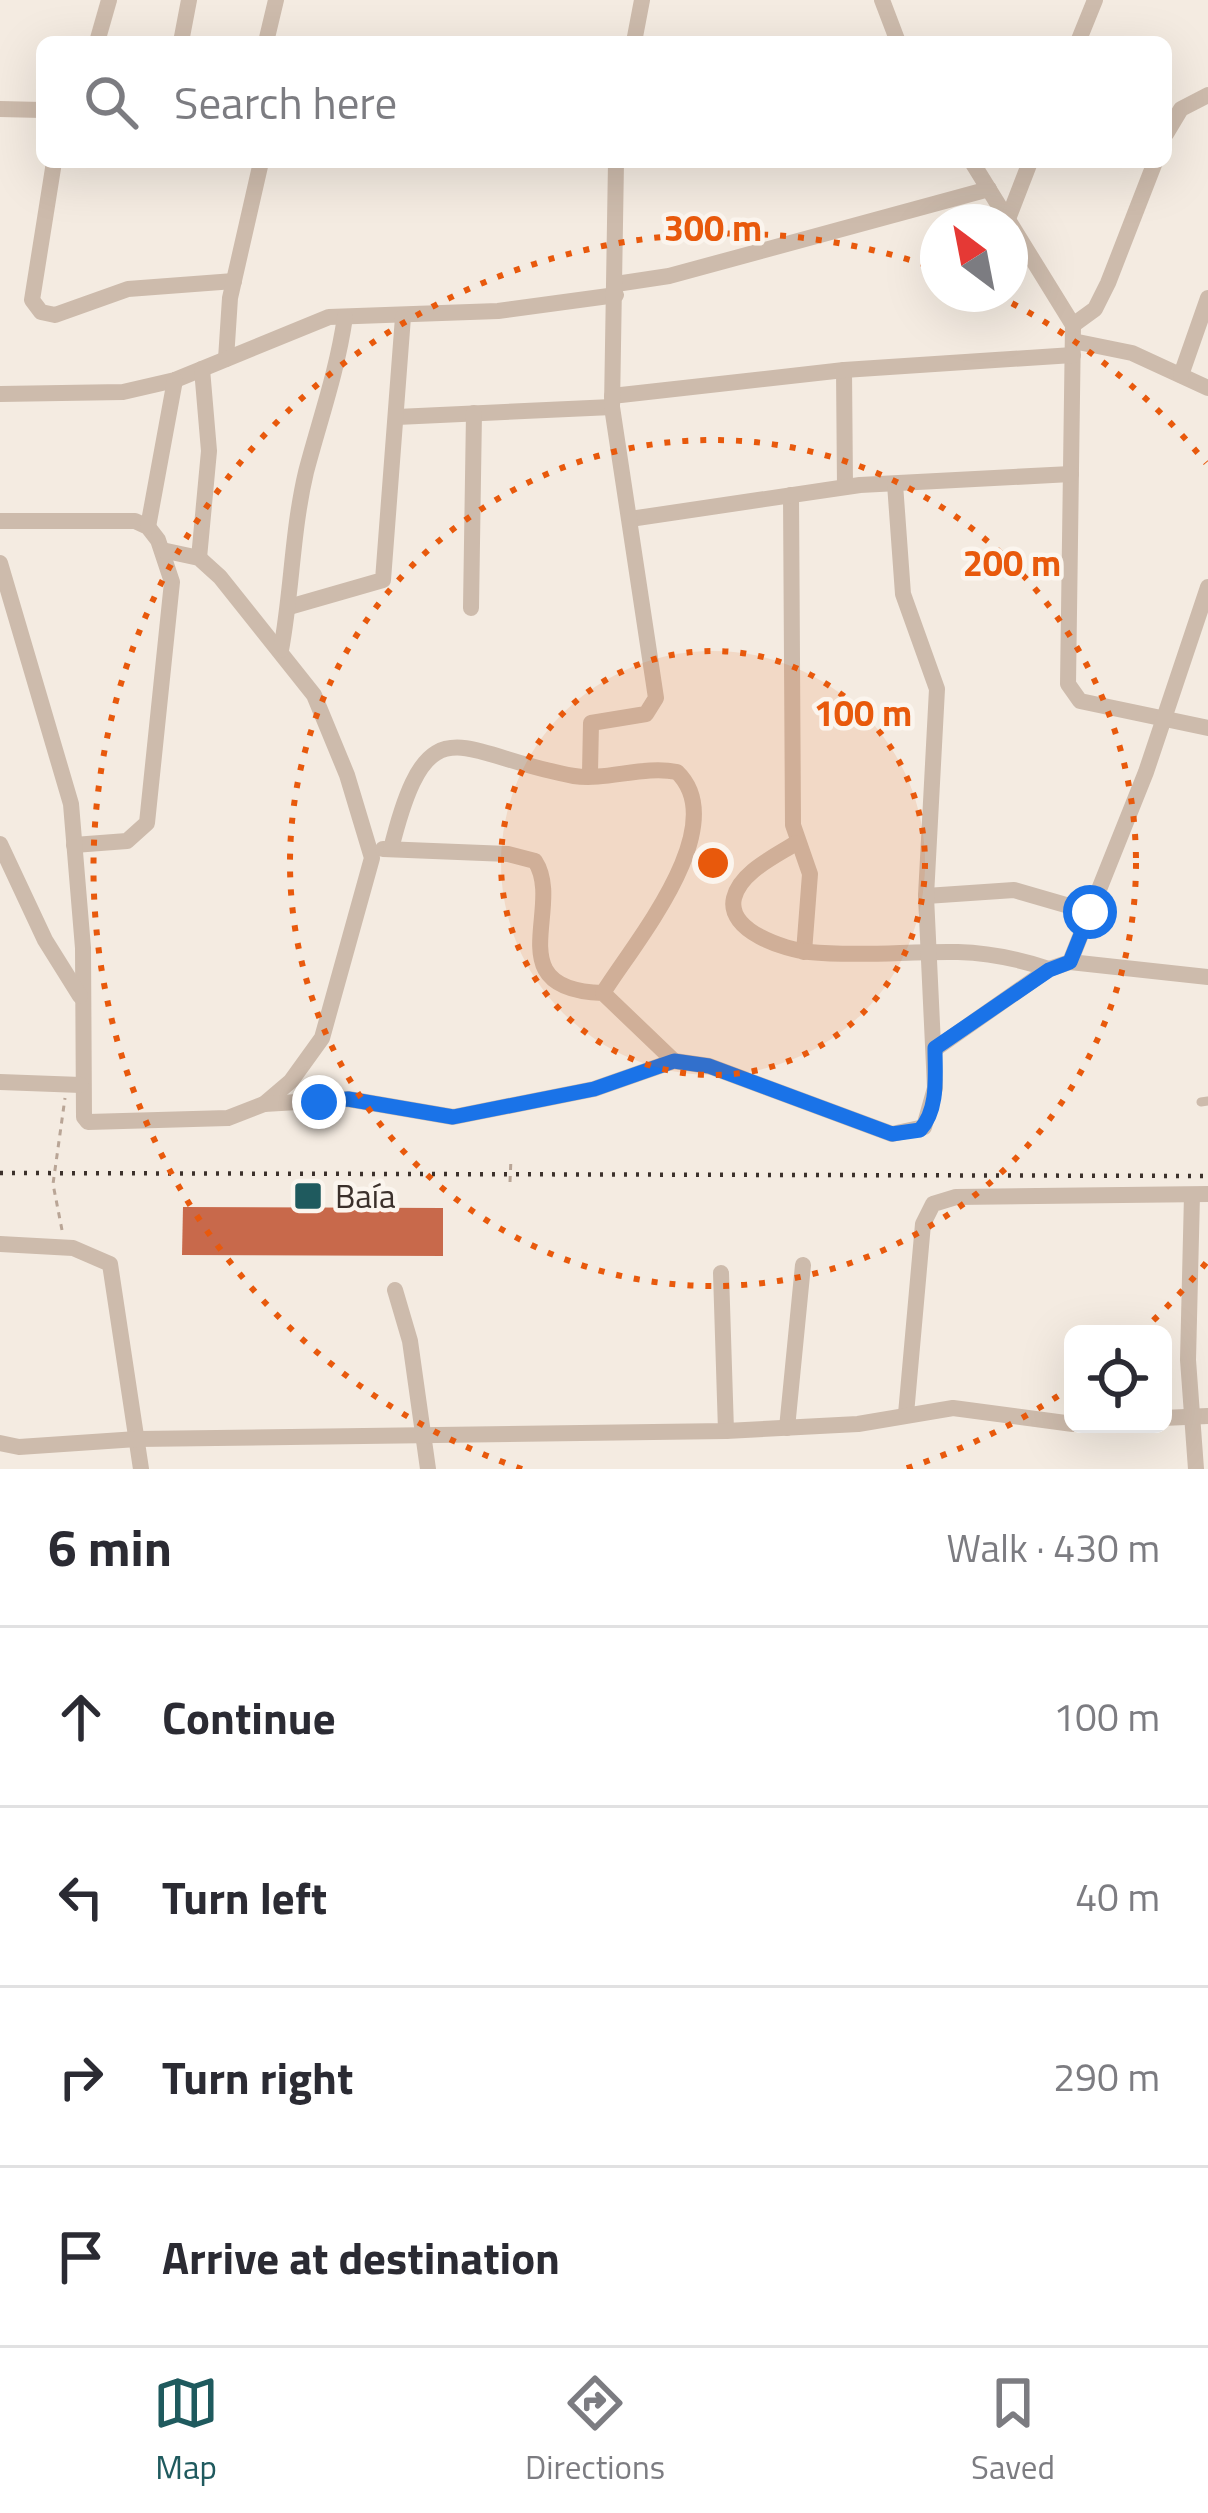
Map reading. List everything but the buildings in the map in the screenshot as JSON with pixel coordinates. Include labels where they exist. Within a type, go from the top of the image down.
[{"type":"street","points":[[99,36],[110,0]]},
{"type":"street","points":[[182,36],[189,0]]},
{"type":"street","points":[[267,36],[276,0]]},
{"type":"street","points":[[635,36],[642,0]]},
{"type":"street","points":[[882,0],[896,36]]},
{"type":"street","points":[[1080,36],[1095,0]]},
{"type":"street","points":[[1172,124],[1181,109],[1208,95]]},
{"type":"street","points":[[0,109],[36,110]]},
{"type":"street","points":[[53,168],[32,300],[40,312],[55,316],[128,290],[234,281]]},
{"type":"street","points":[[226,359],[234,281],[260,168]]},
{"type":"street","points":[[590,773],[591,723],[646,715],[656,698],[612,401],[616,168]]},
{"type":"street","points":[[976,168],[998,204]]},
{"type":"street","points":[[1015,204],[1028,168]]},
{"type":"street","points":[[1073,340],[1108,283],[1153,168]]},
{"type":"street","points":[[0,394],[123,392],[175,380],[329,317],[403,316],[616,290],[989,189]]},
{"type":"street","points":[[1028,257],[1073,340],[1068,684],[1080,701],[1208,728]]},
{"type":"street","points":[[1181,375],[1208,298]]},
{"type":"street","points":[[289,607],[383,580],[403,316]]},
{"type":"street","points":[[281,650],[289,607],[291,548],[307,470],[336,381],[345,317]]},
{"type":"street","points":[[397,417],[612,401],[1073,340],[1132,353],[1208,388]]},
{"type":"street","points":[[200,558],[209,451],[202,369]]},
{"type":"street","points":[[844,370],[845,487]]},
{"type":"street","points":[[148,527],[175,380]]},
{"type":"street","points":[[471,608],[474,413]]},
{"type":"street","points":[[630,519],[845,487],[1071,474]]},
{"type":"street","points":[[0,563],[71,804],[83,948],[73,1085],[88,1122],[228,1118],[264,1104],[348,1099],[453,1117],[594,1089],[674,1061],[709,1066],[892,1134],[920,1130],[929,1120],[935,1048],[926,896],[937,689],[903,594],[895,484]]},
{"type":"street","points":[[791,495],[796,843],[810,874],[804,952]]},
{"type":"street","points":[[0,521],[135,521],[148,527],[162,550],[172,582],[147,823],[127,841],[74,845]]},
{"type":"street","points":[[162,550],[200,558],[314,695],[370,849],[365,886],[322,1038],[303,1068],[264,1104]]},
{"type":"street","points":[[1070,962],[1146,772],[1208,587]]},
{"type":"street","points":[[1187,643],[1208,646]]},
{"type":"street","points":[[391,849],[419,765],[439,748],[464,746],[572,776],[677,772],[686,782],[691,811],[681,867],[662,911],[603,993]]},
{"type":"street","points":[[796,843],[748,876],[734,897],[735,914],[748,929],[804,952],[1014,957],[1049,970]]},
{"type":"street","points":[[0,844],[45,940],[80,996]]},
{"type":"street","points":[[370,849],[508,854],[535,861],[541,872],[541,956],[550,973],[574,992],[603,993],[674,1061]]},
{"type":"street","points":[[926,896],[1014,890],[1090,912]]},
{"type":"street","points":[[935,1048],[1049,970],[1070,962],[1208,977]]},
{"type":"street","points":[[0,1082],[73,1085]]},
{"type":"street","points":[[906,1414],[923,1224],[933,1204],[956,1197],[1200,1195],[1196,1469]]},
{"type":"street","points":[[0,1244],[73,1248],[110,1264],[142,1469]]},
{"type":"street","points":[[787,1428],[802,1265]]},
{"type":"street","points":[[721,1274],[726,1431]]},
{"type":"street","points":[[395,1290],[410,1341],[428,1469]]},
{"type":"street","points":[[0,1443],[19,1447],[137,1439],[726,1431],[857,1424],[906,1414],[1002,1411],[1064,1422]]},
{"type":"path","points":[[73,1085],[53,1184],[61,1227],[73,1248]]},
{"type":"path","points":[[510,1182],[511,1158]]},
{"type":"railway","points":[[0,1173],[1208,1176]]},
{"type":"place","name":"Baía","points":[[308,1196]]},
{"type":"route","points":[[319,1102],[348,1099],[453,1117],[594,1089],[674,1061],[709,1066],[892,1134],[920,1130],[929,1120],[935,1088],[935,1048],[1049,970],[1070,962],[1090,912]]}]
